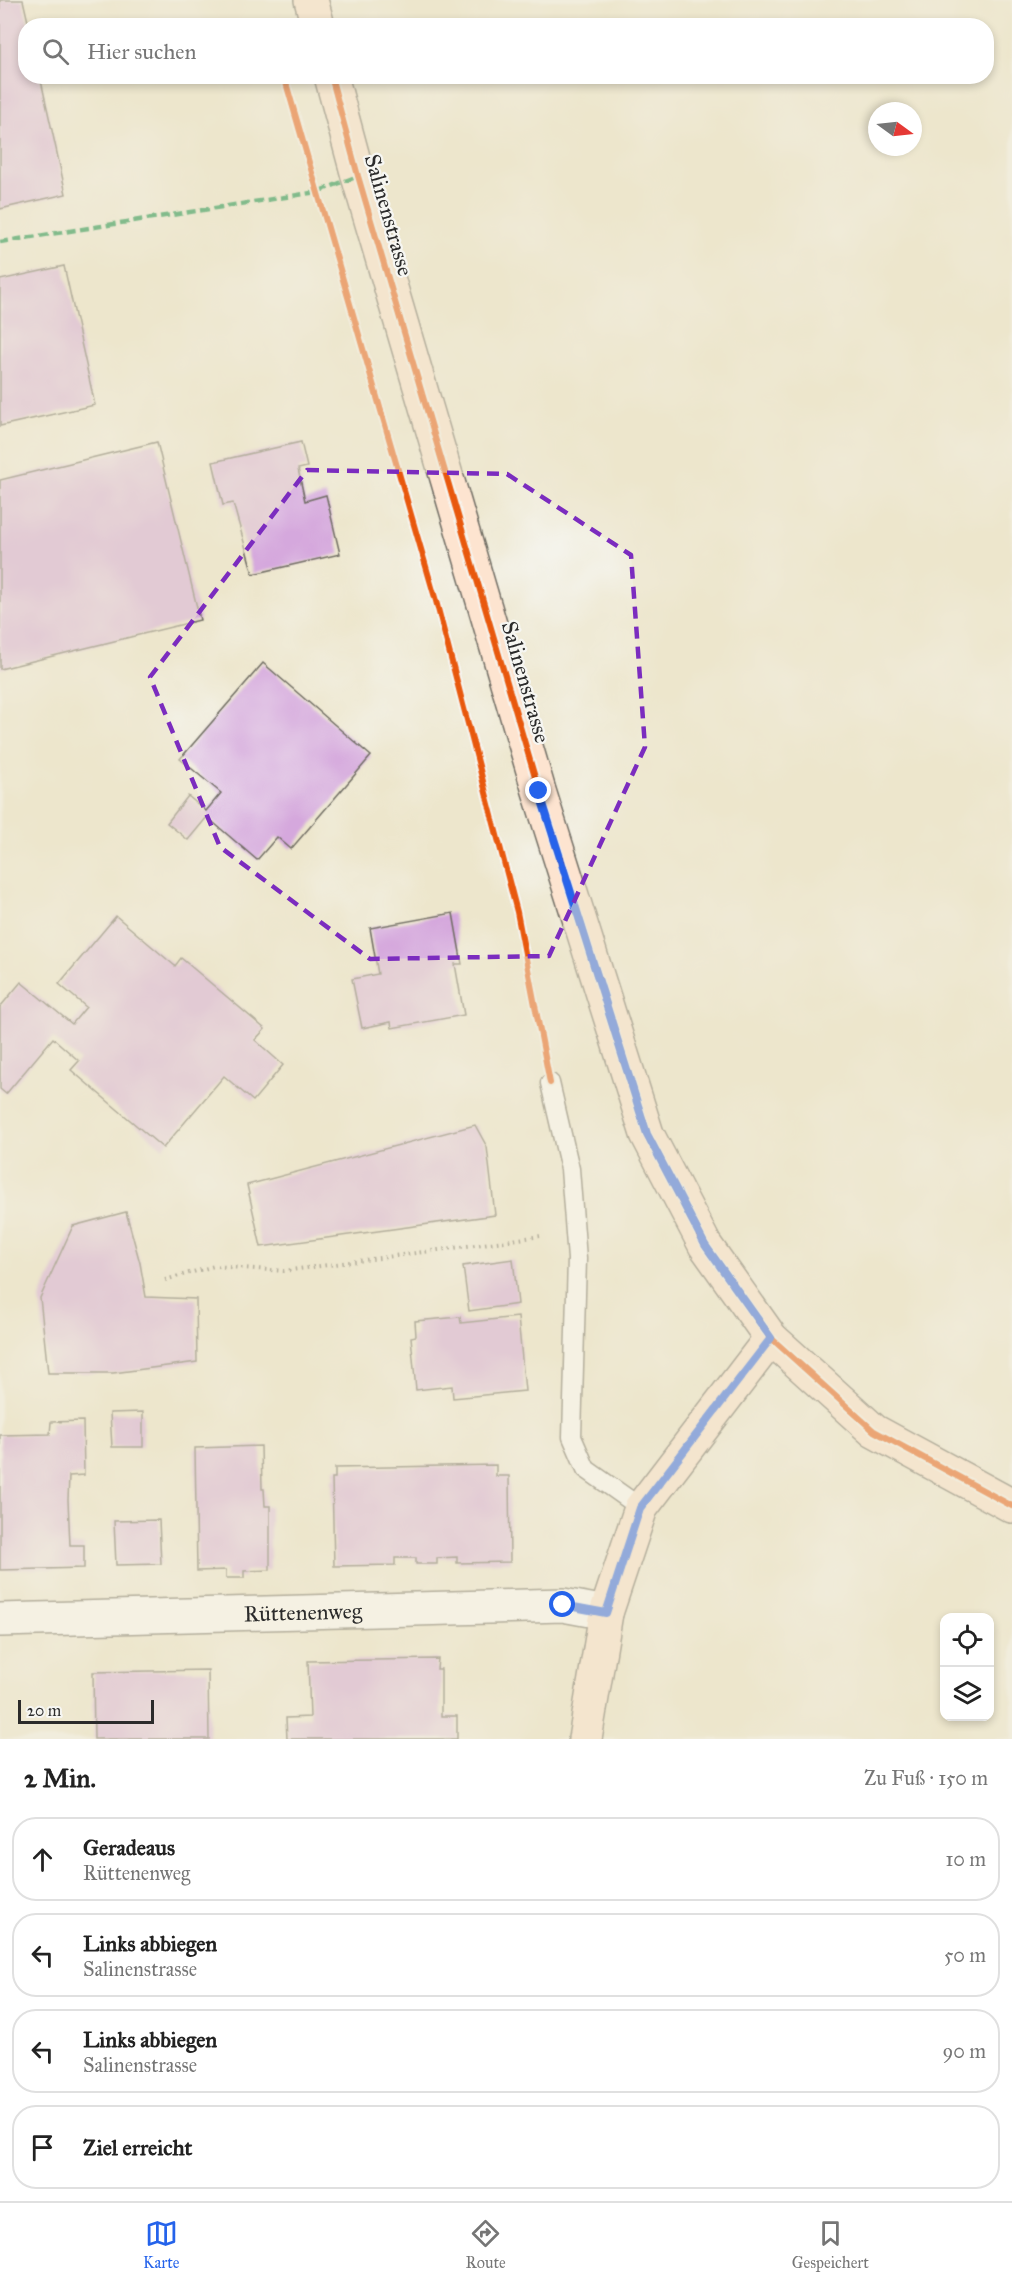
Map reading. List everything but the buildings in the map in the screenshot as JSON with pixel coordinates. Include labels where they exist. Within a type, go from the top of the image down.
[{"type":"street","points":[[311,0],[316,18]]},
{"type":"street","name":"Salinenstrasse","points":[[333,84],[358,177],[539,791],[647,1134],[705,1245],[771,1338],[874,1431],[1012,1506]]},
{"type":"street","points":[[585,1739],[606,1613],[640,1508],[771,1338]]},
{"type":"street","name":"Rüttenenweg","points":[[0,1620],[563,1605],[606,1613]]},
{"type":"lane","points":[[550,1083],[570,1169],[577,1259],[572,1437],[586,1469],[640,1508]]},
{"type":"path","points":[[165,1280],[214,1266],[284,1271],[575,1230]]},
{"type":"highlighted area","points":[[307,470],[507,474],[631,555],[645,747],[549,956],[370,959],[220,847],[150,677]]},
{"type":"marked path","points":[[0,242],[317,192],[358,176]]},
{"type":"cycle path","points":[[286,84],[436,601],[517,912],[550,1083]]},
{"type":"cycle path","points":[[333,84],[358,176],[539,791],[647,1134],[705,1245],[771,1338],[874,1431],[1012,1506]]},
{"type":"route","points":[[539,791],[647,1134],[705,1245],[771,1338],[640,1508],[606,1613],[563,1605]]}]
